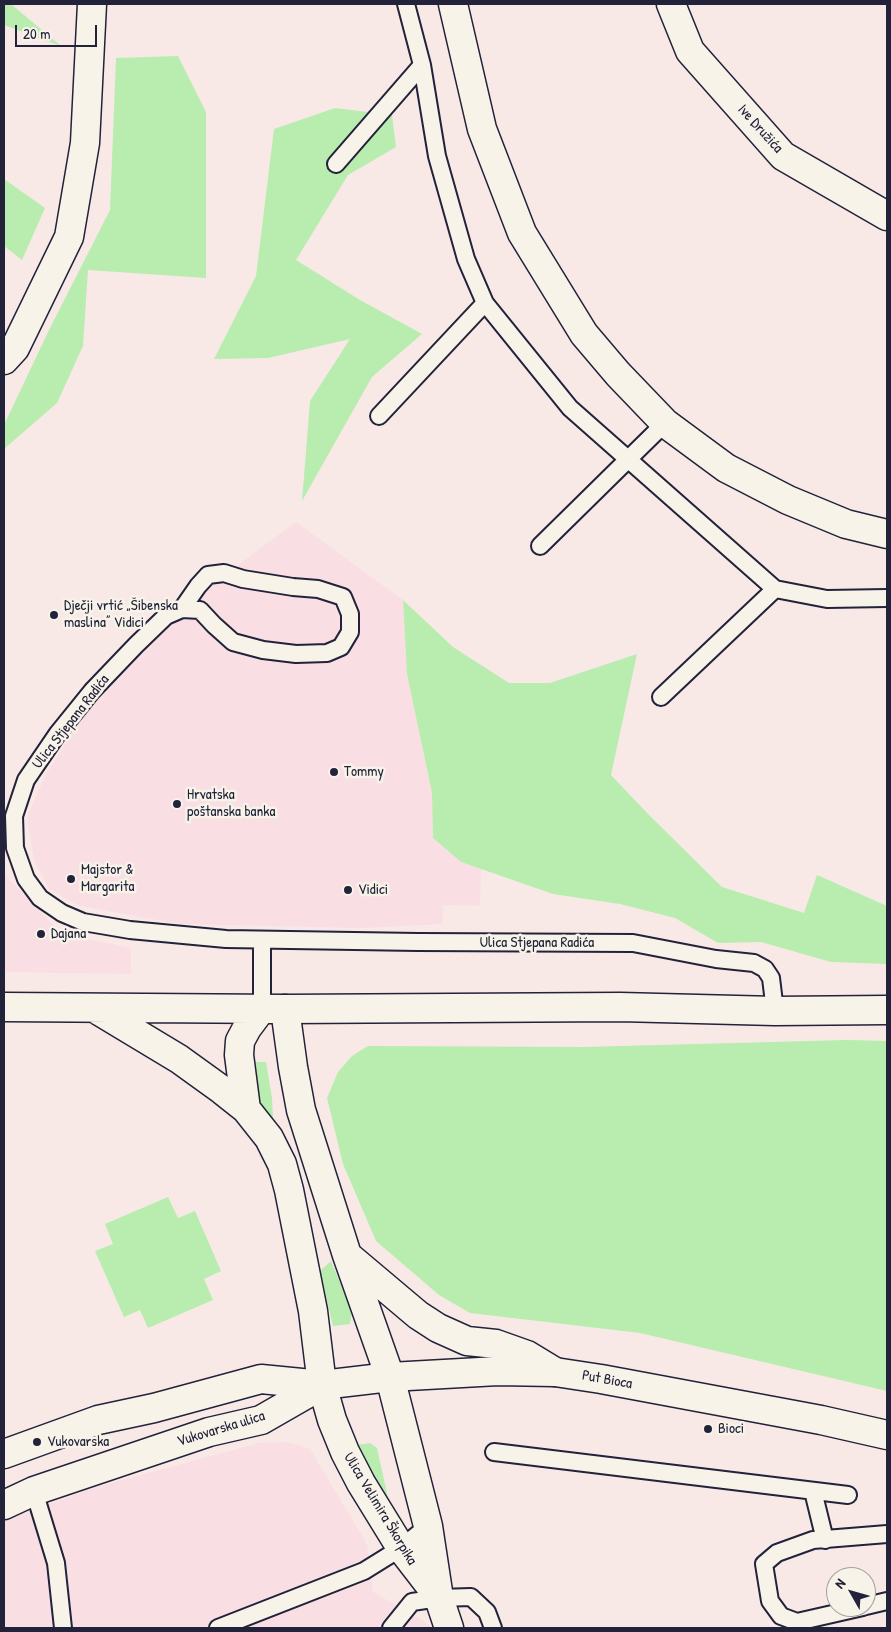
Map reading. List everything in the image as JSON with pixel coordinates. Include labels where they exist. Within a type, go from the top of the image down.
[{"type":"main road","points":[[4,360],[15,348],[69,237],[85,143],[92,4]]},
{"type":"main road","points":[[453,4],[482,129],[522,233],[584,334],[618,374],[665,423],[726,468],[788,500],[846,524],[887,534]]},
{"type":"main road","name":"Ive Družića","points":[[671,4],[690,51],[784,156],[887,216]]},
{"type":"main road","points":[[4,1007],[185,1009],[620,1007],[775,1011],[887,1010]]},
{"type":"main road","name":"Ulica Velimira Škorpika","points":[[94,1008],[179,1059],[222,1090],[246,1109],[269,1138],[282,1164],[289,1190],[313,1311],[322,1385],[332,1420],[345,1452],[361,1483],[401,1548],[439,1598]]},
{"type":"main road","points":[[246,1109],[239,1055],[240,1041],[247,1028],[274,1008]]},
{"type":"main road","name":"Ulica Velimira Škorpika","points":[[274,1008],[293,1067],[301,1110],[347,1255],[390,1377],[428,1526],[439,1598],[449,1628]]},
{"type":"main road","points":[[347,1255],[418,1316],[438,1328],[467,1341],[496,1344],[527,1355],[555,1372]]},
{"type":"main road","name":"Put Bioca","points":[[322,1385],[390,1377],[498,1370],[555,1372],[821,1420],[887,1435]]},
{"type":"main road","points":[[4,1454],[98,1420],[154,1408],[261,1379],[322,1385]]},
{"type":"main road","name":"Vukovarska ulica","points":[[4,1505],[34,1491],[209,1432],[261,1420],[322,1385]]},
{"type":"lane","points":[[406,4],[422,65],[437,156],[466,259],[485,303],[570,408],[775,588],[827,600],[887,598]]},
{"type":"lane","points":[[336,164],[422,65]]},
{"type":"lane","points":[[379,416],[485,303]]},
{"type":"lane","points":[[540,546],[665,423]]},
{"type":"lane","name":"Ulica Stjepana Radića","points":[[182,609],[208,575],[224,573],[243,579],[318,589],[343,597],[350,614],[350,632],[341,647],[327,653],[296,654],[263,650],[233,642],[200,610],[182,609],[166,616],[136,644],[92,691],[58,733],[26,780],[14,816],[15,848],[26,879],[40,898],[62,913],[84,922],[130,930],[226,939],[633,943],[716,959],[754,963],[765,969],[771,978],[775,1011]]},
{"type":"lane","points":[[661,697],[775,588]]},
{"type":"lane","points":[[262,940],[274,1008]]},
{"type":"lane","points":[[494,1452],[848,1495]]},
{"type":"lane","points":[[34,1491],[56,1563],[63,1628]]},
{"type":"lane","points":[[814,1491],[825,1540]]},
{"type":"lane","points":[[218,1628],[364,1571],[401,1548],[428,1526]]},
{"type":"lane","points":[[826,1616],[797,1622],[781,1616],[770,1601],[764,1564],[777,1553],[813,1540],[887,1534]]},
{"type":"lane","points":[[391,1628],[412,1602],[439,1598],[471,1597],[487,1612],[493,1628]]},
{"type":"shaded area","points":[[296,522],[403,600],[407,674],[432,793],[433,838],[461,862],[481,869],[480,906],[443,905],[442,924],[362,928],[181,924],[79,906],[49,889],[34,861],[27,817],[46,774],[96,697],[195,597]]},
{"type":"shaded area","points":[[4,874],[61,933],[131,948],[131,974],[4,972]]},
{"type":"shaded area","points":[[287,1442],[310,1449],[367,1544],[373,1592],[430,1625],[431,1628],[4,1628],[4,1520],[93,1488],[259,1443]]},
{"type":"green space","points":[[4,4],[11,4],[61,46],[4,25]]},
{"type":"green space","points":[[178,56],[206,112],[206,278],[88,270],[83,346],[57,403],[4,449],[4,425],[49,330],[110,210],[116,58]]},
{"type":"green space","points":[[335,108],[392,115],[396,147],[348,175],[296,260],[360,300],[422,334],[372,377],[302,501],[310,401],[350,339],[268,358],[214,359],[256,276],[274,129]]},
{"type":"green space","points":[[4,179],[45,208],[22,260],[4,246]]},
{"type":"green space","points":[[403,600],[453,647],[509,683],[550,683],[637,654],[611,775],[722,887],[804,913],[817,875],[887,906],[887,964],[831,962],[761,942],[718,943],[675,918],[620,904],[553,894],[461,862],[433,838],[432,793],[407,674]]},
{"type":"green space","points":[[847,1040],[887,1041],[887,1391],[640,1333],[470,1313],[439,1295],[376,1241],[343,1164],[327,1098],[338,1072],[352,1056],[368,1046],[583,1047]]},
{"type":"green space","points":[[248,1062],[266,1062],[272,1098],[273,1118],[269,1120],[253,1088]]},
{"type":"green space","points":[[168,1197],[178,1218],[195,1211],[221,1271],[204,1279],[213,1300],[148,1328],[140,1310],[124,1317],[95,1251],[113,1244],[105,1224]]},
{"type":"green space","points":[[331,1261],[352,1311],[350,1324],[333,1326],[320,1271]]},
{"type":"green space","points":[[370,1443],[377,1448],[388,1498],[382,1503],[357,1445]]},
{"type":"place","name":"Dječji vrtić „Šibenska maslina” Vidici","points":[[54,615]]},
{"type":"place","name":"Tommy","points":[[334,772]]},
{"type":"place","name":"Hrvatska poštanska banka","points":[[177,804]]},
{"type":"place","name":"Majstor & Margarita","points":[[71,879]]},
{"type":"place","name":"Vidici","points":[[348,890]]},
{"type":"place","name":"Dajana","points":[[41,934]]},
{"type":"place","name":"Bioci","points":[[708,1429]]},
{"type":"place","name":"Vukovarska","points":[[37,1442]]}]
